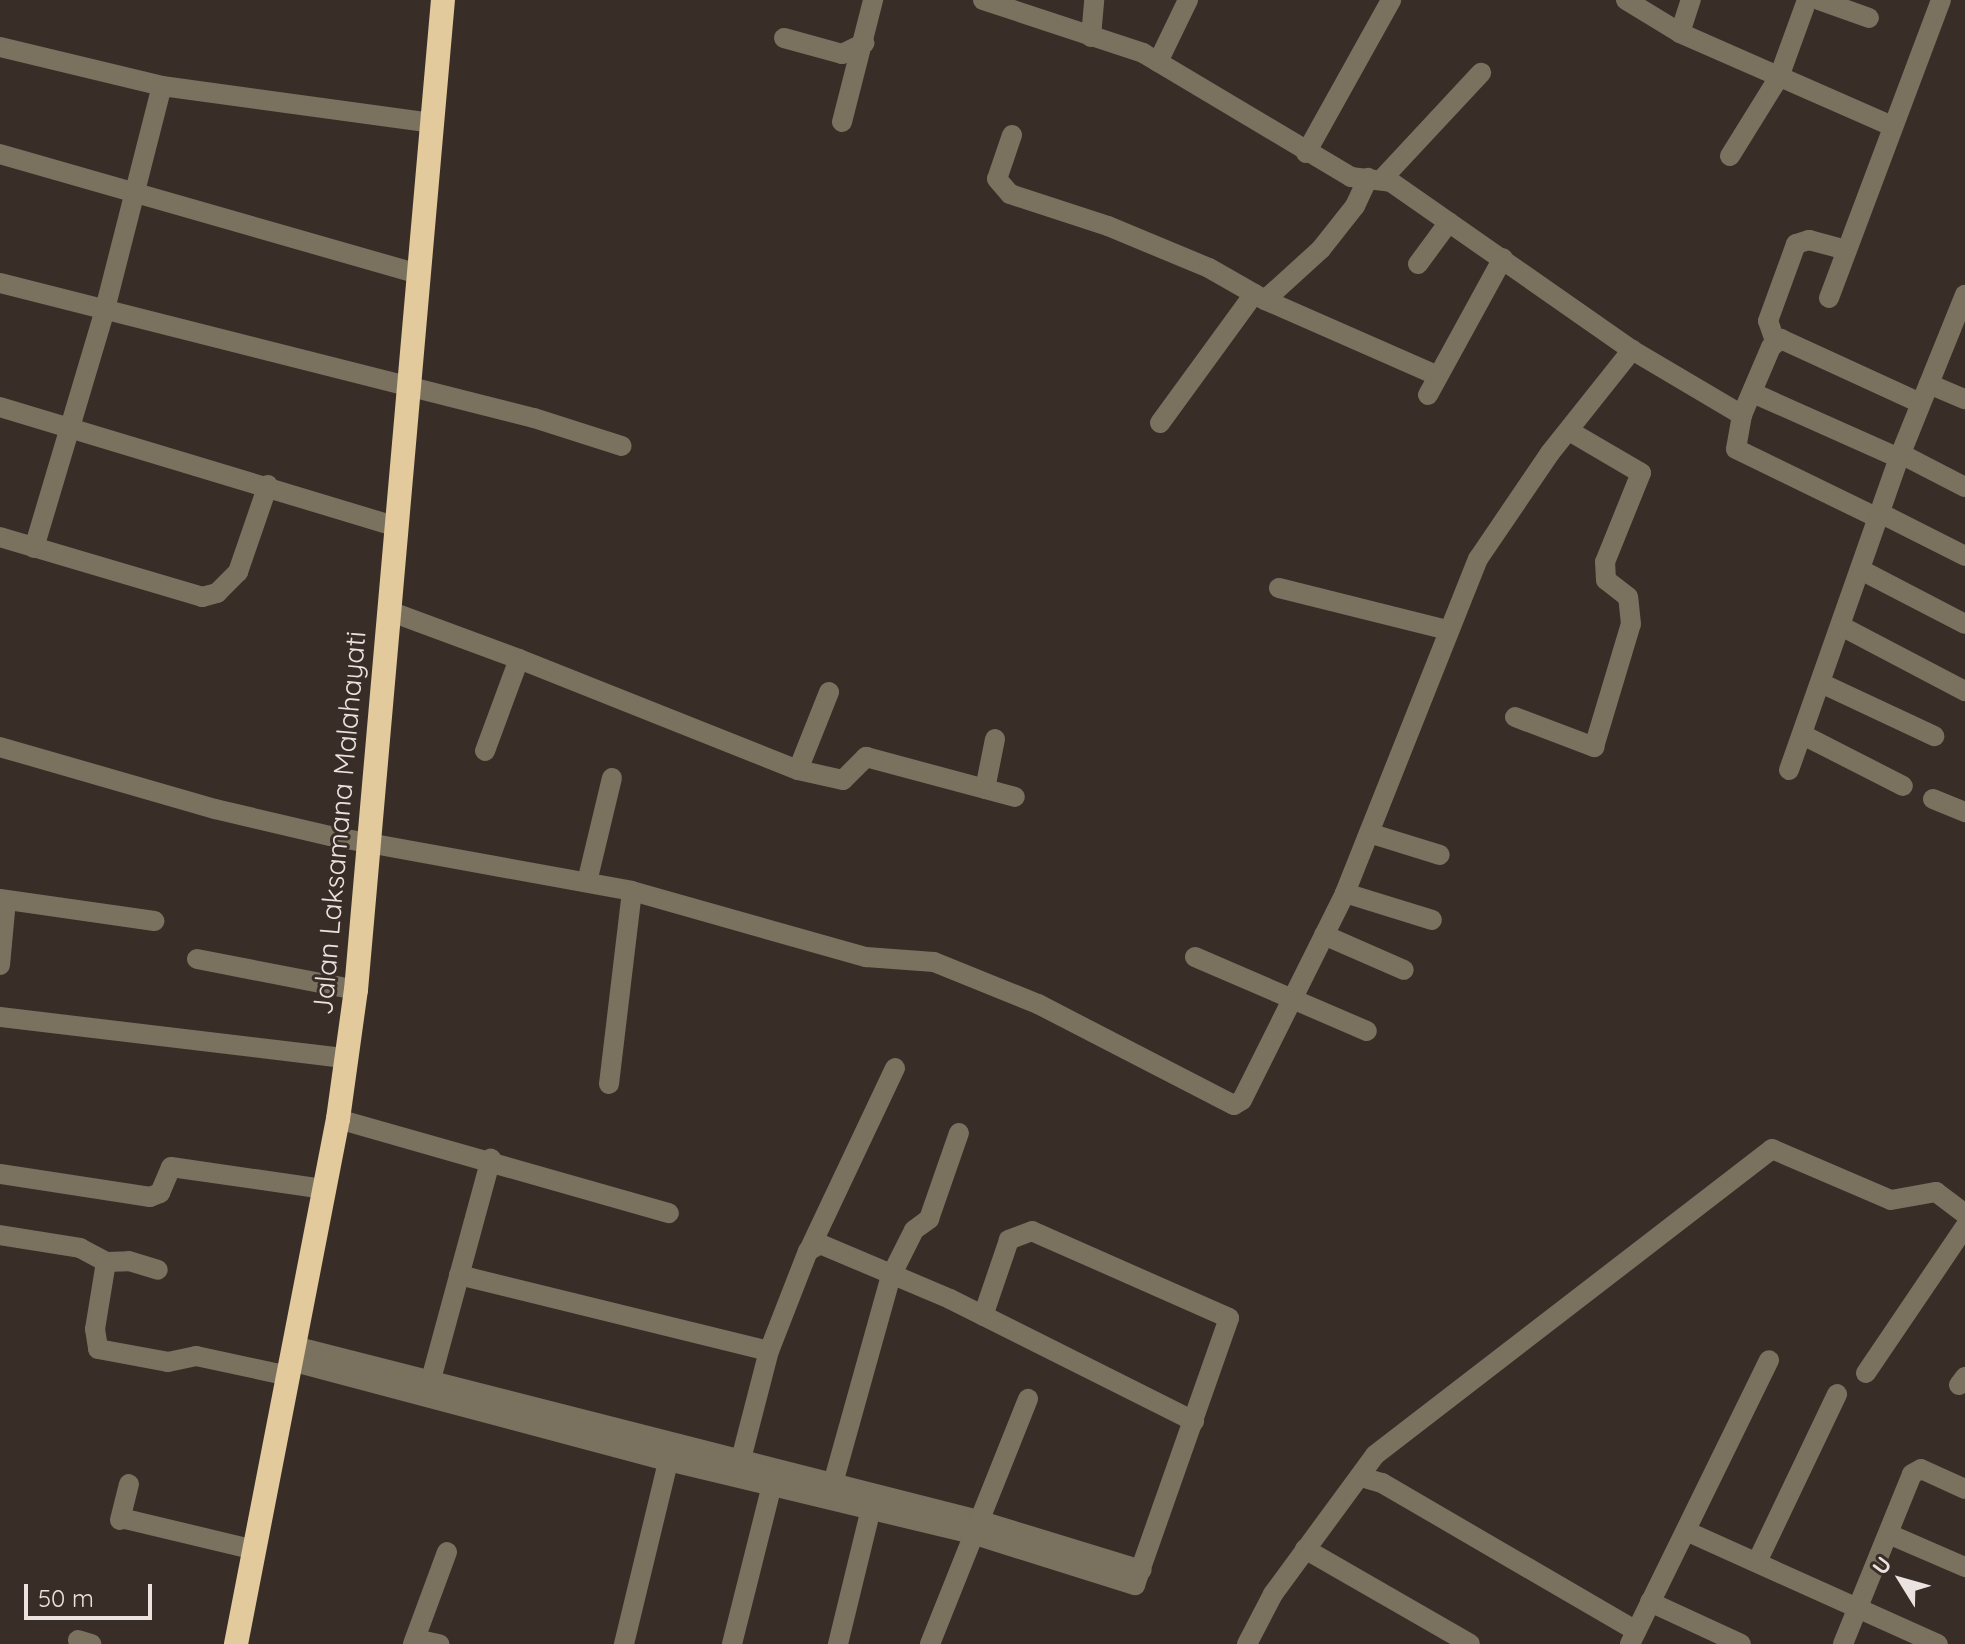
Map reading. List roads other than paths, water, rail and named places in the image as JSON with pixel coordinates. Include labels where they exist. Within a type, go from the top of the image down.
[{"type":"highway","name":"Jalan Laksamana Malahayati","points":[[237,1644],[338,1119],[356,990],[443,0]]},
{"type":"street","points":[[842,122],[865,43],[873,0]]},
{"type":"street","points":[[983,0],[1158,62],[1306,153],[1351,177],[1376,178],[1503,258],[1632,350],[1742,415]]},
{"type":"street","points":[[1091,37],[1094,0]]},
{"type":"street","points":[[1158,62],[1188,0]]},
{"type":"street","points":[[1306,153],[1391,0]]},
{"type":"street","points":[[1626,0],[1680,33],[1892,126]]},
{"type":"street","points":[[1680,33],[1691,0]]},
{"type":"street","points":[[1730,156],[1779,77],[1807,0]]},
{"type":"street","points":[[1819,0],[1869,18]]},
{"type":"street","points":[[1829,298],[1941,0]]},
{"type":"street","points":[[784,38],[842,54],[865,43]]},
{"type":"street","points":[[0,47],[162,86],[433,123]]},
{"type":"street","points":[[1160,423],[1259,297],[1321,249],[1376,178],[1481,73]]},
{"type":"street","points":[[34,548],[104,313],[162,86]]},
{"type":"street","points":[[1012,135],[997,179],[1010,194],[1108,226],[1209,268],[1259,297],[1436,375]]},
{"type":"street","points":[[0,154],[419,274]]},
{"type":"street","points":[[1418,264],[1449,222]]},
{"type":"street","points":[[1847,250],[1809,240],[1796,244],[1768,321],[1775,341],[1742,415],[1734,443],[1739,451],[1965,556]]},
{"type":"street","points":[[1428,395],[1436,375],[1503,258]]},
{"type":"street","points":[[0,283],[104,313],[408,386],[622,446]]},
{"type":"street","points":[[1789,770],[1823,684],[1900,456],[1965,295]]},
{"type":"street","points":[[1775,341],[1792,341],[1924,393],[1965,399]]},
{"type":"street","points":[[0,747],[215,809],[632,891],[866,957],[934,962],[1038,1004],[1230,1104],[1242,1100],[1345,893],[1478,559],[1550,453],[1571,432],[1632,350]]},
{"type":"street","points":[[1753,393],[1965,487]]},
{"type":"street","points":[[0,407],[268,485],[395,526]]},
{"type":"street","points":[[1515,717],[1594,747],[1631,624],[1628,597],[1606,580],[1605,562],[1641,473],[1571,432]]},
{"type":"street","points":[[0,537],[187,596],[217,593],[238,572],[268,485]]},
{"type":"street","points":[[1861,570],[1965,624]]},
{"type":"street","points":[[1279,588],[1448,630]]},
{"type":"street","points":[[389,611],[798,770],[843,780],[866,757],[1015,797]]},
{"type":"street","points":[[1841,626],[1965,691]]},
{"type":"street","points":[[485,751],[519,659]]},
{"type":"street","points":[[1823,684],[1934,736]]},
{"type":"street","points":[[798,770],[829,692]]},
{"type":"street","points":[[1803,735],[1903,786]]},
{"type":"street","points":[[985,789],[995,739]]},
{"type":"street","points":[[587,882],[612,778]]},
{"type":"street","points":[[1933,799],[1965,812]]},
{"type":"street","points":[[1369,833],[1440,855]]},
{"type":"street","points":[[609,1084],[632,891]]},
{"type":"street","points":[[1345,893],[1432,920]]},
{"type":"street","points":[[0,965],[3,900],[154,921]]},
{"type":"street","points":[[1324,935],[1404,970]]},
{"type":"street","points":[[1195,957],[1367,1031]]},
{"type":"street","points":[[197,959],[356,990]]},
{"type":"street","points":[[0,1017],[346,1058]]},
{"type":"street","points":[[741,1459],[769,1351],[810,1248],[895,1068]]},
{"type":"street","points":[[338,1119],[491,1159],[669,1213]]},
{"type":"street","points":[[831,1491],[891,1276],[914,1230],[929,1219],[959,1133]]},
{"type":"street","points":[[1247,1644],[1305,1549],[1383,1449],[1772,1149],[1884,1198],[1932,1191],[1964,1215],[1866,1373]]},
{"type":"street","points":[[428,1389],[491,1159]]},
{"type":"street","points":[[0,1174],[150,1197],[160,1193],[171,1167],[324,1189]]},
{"type":"street","points":[[106,1262],[95,1329],[98,1349],[168,1362],[196,1356],[291,1361],[428,1389],[1142,1570],[1229,1318],[1032,1231],[1009,1240],[983,1316]]},
{"type":"street","points":[[0,1235],[80,1248],[106,1262],[129,1261],[158,1270]]},
{"type":"street","points":[[810,1248],[826,1244],[983,1316],[1194,1421]]},
{"type":"street","points":[[459,1275],[769,1351]]},
{"type":"street","points":[[1361,1477],[1382,1483],[1633,1638],[1769,1360]]},
{"type":"street","points":[[1757,1562],[1837,1394]]},
{"type":"street","points":[[930,1644],[1028,1399]]},
{"type":"street","points":[[670,1452],[741,1459],[774,1477]]},
{"type":"street","points":[[624,1644],[670,1452]]},
{"type":"street","points":[[1843,1644],[1916,1470],[1965,1489]]},
{"type":"street","points":[[732,1644],[774,1477]]},
{"type":"street","points":[[129,1484],[121,1519],[255,1550]]},
{"type":"street","points":[[838,1644],[873,1501]]},
{"type":"street","points":[[1686,1531],[1938,1644]]},
{"type":"street","points":[[1891,1535],[1965,1567]]},
{"type":"street","points":[[1305,1549],[1470,1644]]},
{"type":"street","points":[[439,1644],[414,1641],[447,1552]]},
{"type":"street","points":[[1650,1602],[1741,1644]]}]
